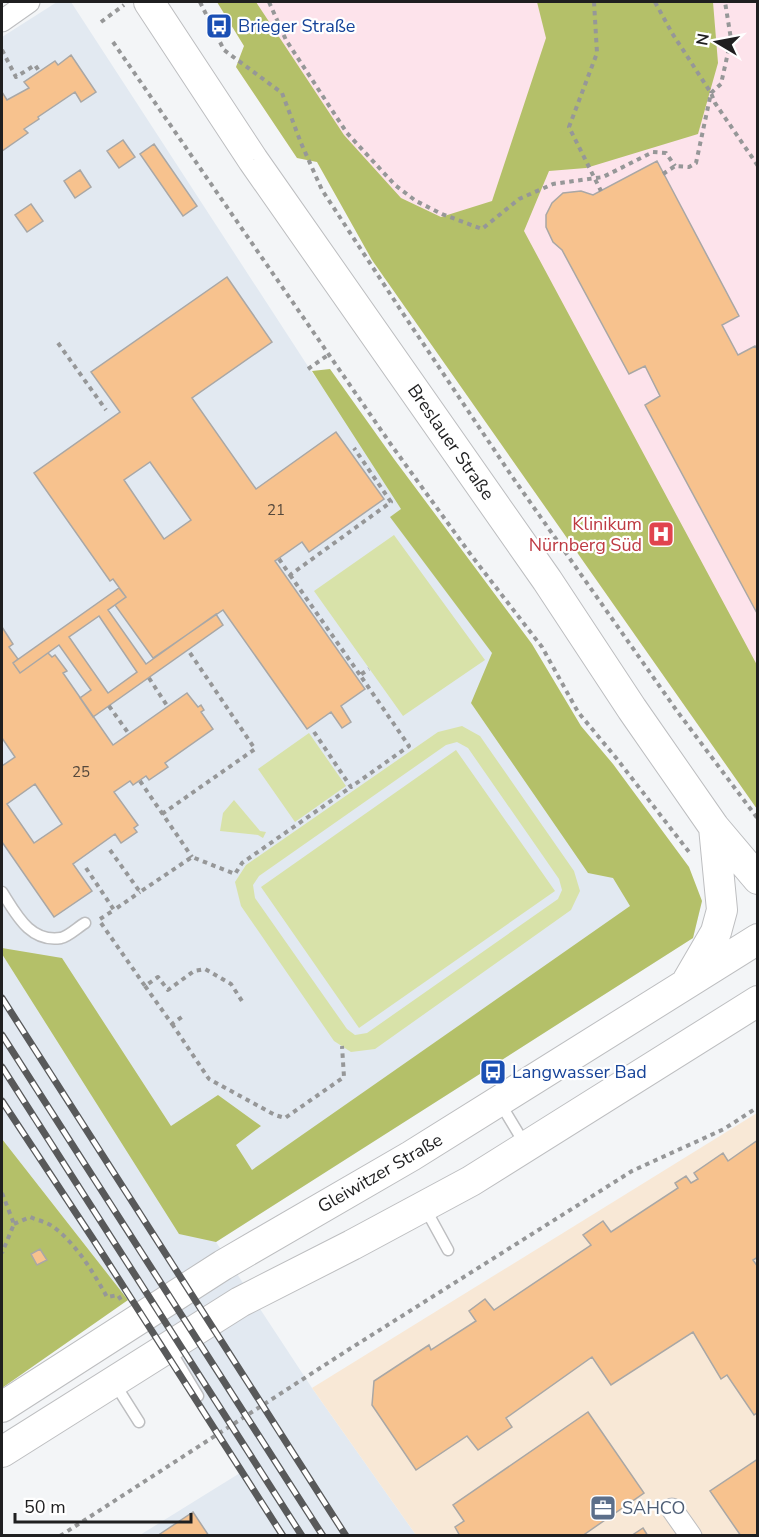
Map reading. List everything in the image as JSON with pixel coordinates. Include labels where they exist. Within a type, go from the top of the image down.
[{"type":"main road","name":"Breslauer Straße","points":[[149,2],[253,160],[547,580],[632,709],[714,827],[758,879]]},
{"type":"main road","points":[[685,985],[716,932],[722,910],[714,827]]},
{"type":"main road","name":"Gleiwitzer Straße","points":[[2,1407],[223,1265],[500,1102],[758,939]]},
{"type":"main road","points":[[2,1452],[240,1302],[471,1181],[758,1000]]},
{"type":"street","points":[[2,21],[29,2]]},
{"type":"street","points":[[672,1509],[691,1536]]},
{"type":"lane","points":[[2,892],[27,929],[42,937],[62,938],[85,923]]},
{"type":"lane","points":[[500,1102],[527,1146]]},
{"type":"lane","points":[[424,1207],[448,1250]]},
{"type":"lane","points":[[168,1346],[198,1396]]},
{"type":"lane","points":[[113,1381],[139,1422]]},
{"type":"path","points":[[101,22],[129,2]]},
{"type":"path","points":[[200,2],[224,50],[282,93],[322,190],[511,475],[677,711],[758,819]]},
{"type":"path","points":[[269,2],[286,39],[347,133],[395,185],[416,201],[442,214],[482,229],[519,200],[553,184],[603,177],[653,153],[666,153],[675,166]]},
{"type":"path","points":[[594,2],[597,53],[568,127],[601,191]]},
{"type":"path","points":[[655,2],[715,103],[758,165]]},
{"type":"path","points":[[663,174],[675,166],[688,167],[696,164],[711,93],[722,84],[730,39],[725,2]]},
{"type":"path","points":[[113,42],[328,354],[471,555],[542,646],[578,712],[687,848]]},
{"type":"path","points":[[2,50],[16,77],[35,65],[39,71]]},
{"type":"path","points":[[58,343],[106,410]]},
{"type":"path","points":[[309,369],[328,354]]},
{"type":"path","points":[[290,575],[391,502],[354,448]]},
{"type":"path","points":[[140,781],[192,857],[235,874],[242,863],[410,746],[279,559]]},
{"type":"path","points":[[162,814],[255,749],[188,650]]},
{"type":"path","points":[[360,675],[369,669]]},
{"type":"path","points":[[149,678],[168,706]]},
{"type":"path","points":[[109,706],[129,734]]},
{"type":"path","points":[[314,732],[351,787]]},
{"type":"path","points":[[110,850],[140,892]]},
{"type":"path","points":[[86,868],[114,910],[192,857]]},
{"type":"path","points":[[99,920],[209,1079],[275,1115],[285,1118],[344,1077],[342,1046]]},
{"type":"path","points":[[145,986],[158,977],[168,990],[194,971],[206,969],[231,984],[242,1001]]},
{"type":"path","points":[[172,1024],[183,1016]]},
{"type":"path","points":[[60,1536],[348,1350],[632,1171],[724,1129],[758,1107]]},
{"type":"path","points":[[2,1193],[14,1224],[2,1253]]},
{"type":"path","points":[[14,1224],[30,1217],[51,1224],[66,1238],[91,1269],[107,1297],[118,1295],[134,1321]]},
{"type":"shaded area","points":[[57,2],[71,2],[311,371],[702,901],[693,938],[216,1242],[312,1388],[416,1535],[140,1535],[240,1473],[128,1300],[2,1139],[2,37]]},
{"type":"shaded area","name":"Klinikum Nürnberg Süd","points":[[217,2],[757,2],[757,809],[372,260],[317,162],[297,158],[236,67],[244,46]]},
{"type":"shaded area","points":[[757,1113],[757,1535],[416,1535],[312,1388]]},
{"type":"green space","points":[[217,2],[256,2],[344,135],[401,198],[441,217],[492,201],[546,38],[537,2],[713,2],[718,63],[698,134],[586,168],[549,171],[524,231],[757,665],[757,809],[372,260],[317,162],[297,158],[236,67],[244,46]]},
{"type":"green space","points":[[330,369],[532,644],[581,726],[613,764],[689,867],[702,901],[693,938],[216,1242],[179,1234],[2,954],[2,948],[62,958],[171,1126],[218,1095],[261,1126],[236,1145],[252,1170],[630,906],[613,878],[588,873],[471,703],[492,653],[390,517],[401,509],[312,371]]},
{"type":"green space","points":[[394,535],[485,660],[403,716],[314,591]]},
{"type":"green space","points":[[462,726],[480,736],[574,871],[580,891],[571,910],[375,1049],[351,1052],[334,1041],[241,906],[235,882],[246,865],[438,732]],"holes":[[[457,742],[468,748],[559,879],[562,890],[558,899],[367,1033],[355,1035],[347,1029],[255,898],[253,885],[259,876],[446,745]]]},
{"type":"green space","points":[[309,733],[346,786],[295,822],[258,769]]},
{"type":"green space","points":[[456,750],[555,891],[359,1028],[261,887]]},
{"type":"green space","points":[[234,800],[260,831],[266,832],[263,838],[258,835],[220,831],[223,813]]},
{"type":"green space","points":[[2,1139],[128,1300],[2,1388]]},
{"type":"building","points":[[71,55],[96,92],[81,102],[75,92],[38,117],[39,119],[24,129],[28,133],[2,151],[2,92],[7,100],[29,88],[24,82],[55,61],[58,65]]},
{"type":"building","points":[[123,140],[135,157],[119,168],[107,151]]},
{"type":"building","points":[[154,144],[197,206],[183,216],[140,154]]},
{"type":"building","points":[[657,161],[739,316],[722,325],[738,355],[755,346],[758,350],[758,615],[645,405],[660,396],[645,366],[629,374],[562,250],[553,242],[546,227],[546,215],[552,203],[563,193],[581,191],[593,195]]},
{"type":"building","points":[[80,170],[91,187],[75,198],[64,181]]},
{"type":"building","points":[[31,204],[43,221],[27,232],[15,215]]},
{"type":"building","points":[[227,277],[272,342],[192,398],[256,489],[336,432],[384,499],[309,552],[302,542],[275,561],[365,689],[341,706],[351,722],[342,728],[331,712],[307,729],[223,610],[153,658],[115,605],[126,597],[113,579],[110,581],[34,473],[120,412],[91,372]],"holes":[[[150,462],[191,520],[164,539],[124,480]]]},
{"type":"building","points":[[119,588],[126,597],[108,610],[146,664],[216,614],[223,625],[93,717],[80,698],[91,690],[59,645],[20,673],[13,663]],"holes":[[[99,616],[137,672],[108,693],[69,637]]]},
{"type":"building","points":[[2,627],[13,644],[9,647],[18,659],[13,663],[20,673],[48,653],[52,657],[55,655],[67,671],[63,673],[113,745],[187,693],[198,707],[201,705],[204,710],[201,712],[213,729],[165,763],[168,767],[149,780],[146,776],[133,785],[130,781],[114,792],[138,825],[134,828],[137,832],[121,843],[115,834],[73,864],[92,891],[54,917],[2,842],[2,766],[15,757],[2,738]],"holes":[[[35,784],[62,824],[34,843],[7,804]]]},
{"type":"building","points":[[758,1140],[758,1257],[753,1260],[758,1267],[758,1412],[754,1415],[727,1375],[721,1379],[693,1332],[611,1385],[592,1357],[506,1418],[512,1427],[478,1450],[467,1436],[416,1470],[372,1405],[374,1381],[429,1345],[431,1350],[476,1321],[469,1311],[485,1299],[494,1310],[591,1245],[583,1235],[603,1221],[611,1232],[678,1188],[675,1183],[686,1176],[691,1183],[698,1179],[694,1173],[723,1153],[728,1161]]},
{"type":"building","points":[[40,1249],[47,1260],[37,1265],[31,1254]]},
{"type":"building","points":[[588,1412],[644,1493],[582,1536],[460,1536],[455,1527],[464,1521],[453,1505]]},
{"type":"building","points":[[758,1459],[758,1536],[741,1536],[710,1491]]},
{"type":"building","points":[[193,1512],[209,1536],[157,1536]]},
{"type":"building","points":[[643,1528],[648,1536],[631,1536]]},
{"type":"railway","points":[[2,998],[346,1536]]},
{"type":"railway","points":[[2,1035],[323,1536]]},
{"type":"railway","points":[[2,1067],[302,1536]]},
{"type":"railway","points":[[2,1101],[283,1536]]},
{"type":"place","name":"Brieger Straße","points":[[219,26]]},
{"type":"place","name":"Klinikum Nürnberg Süd","points":[[661,534]]},
{"type":"place","name":"Langwasser Bad","points":[[493,1072]]},
{"type":"place","name":"SAHCO","points":[[603,1508]]}]
